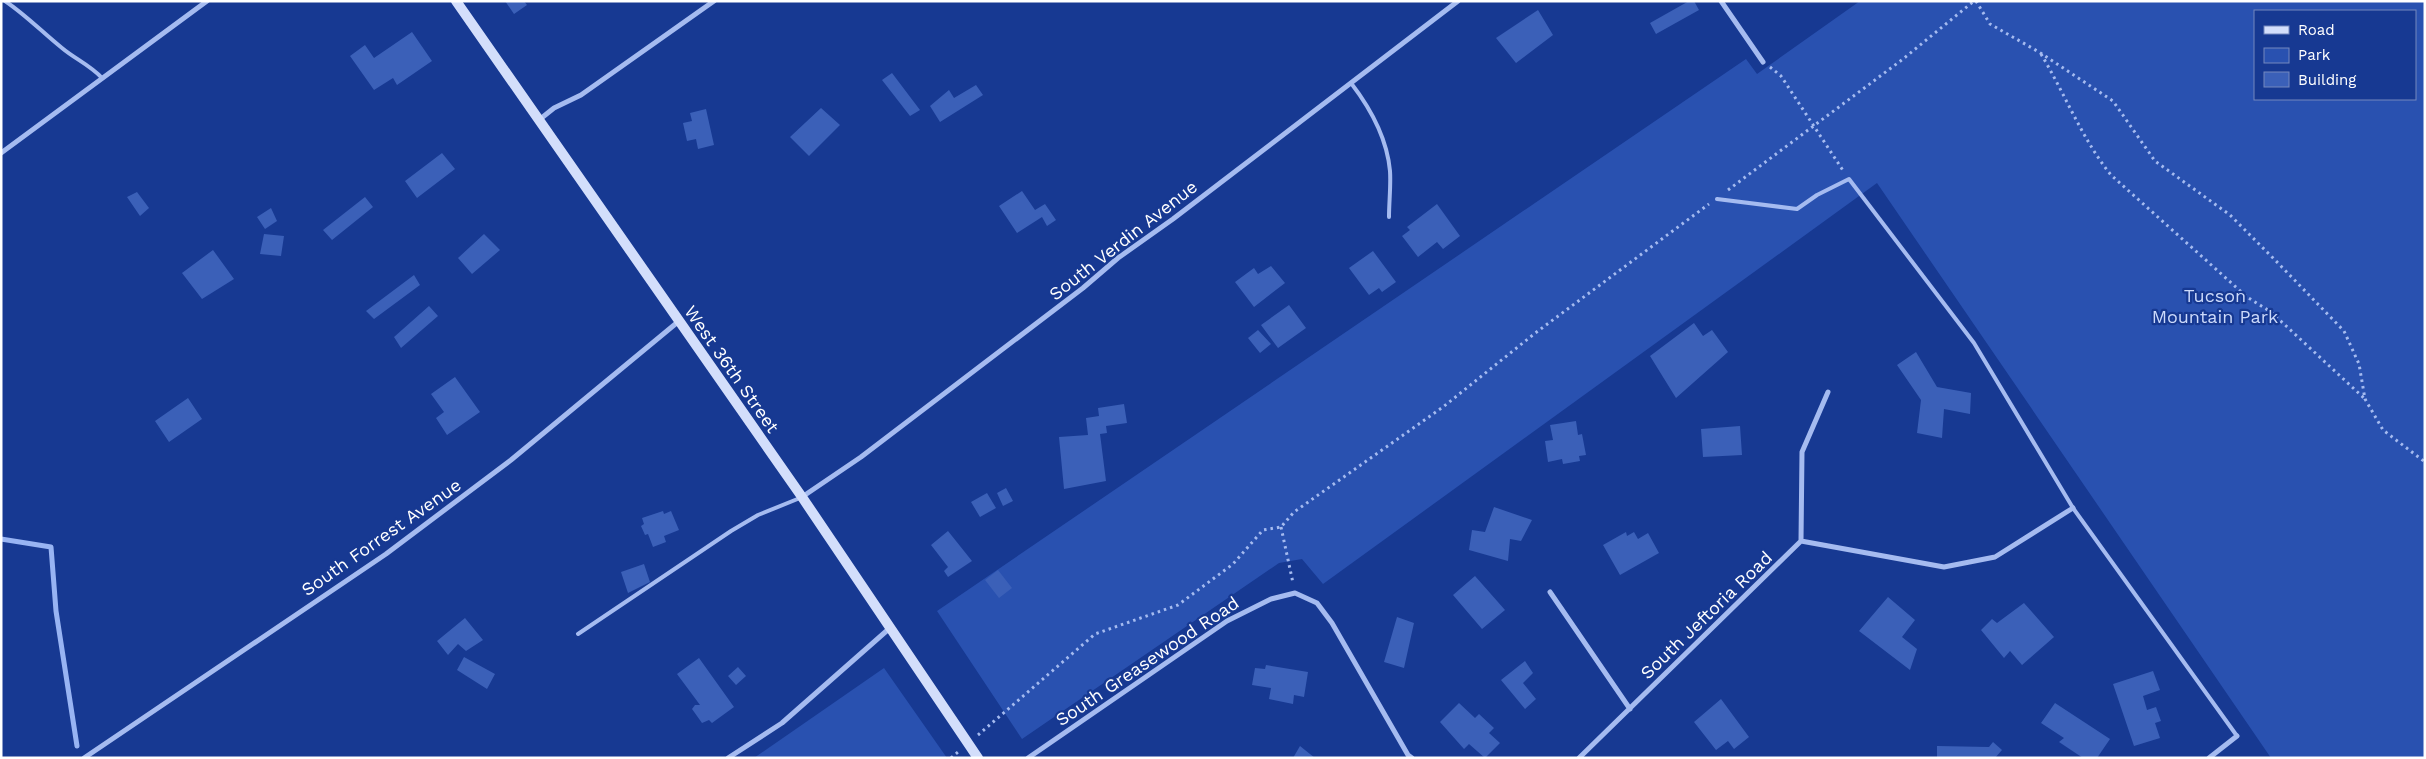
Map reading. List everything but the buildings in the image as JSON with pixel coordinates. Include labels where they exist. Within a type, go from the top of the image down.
[{"type":"street","points":[[1,153],[207,1]]},
{"type":"street","name":"West 36th Street","points":[[456,1],[891,626],[978,758]]},
{"type":"street","points":[[538,120],[554,108],[582,94],[714,1]]},
{"type":"street","name":"South Verdin Avenue","points":[[802,497],[868,451],[1083,288],[1118,258],[1173,219],[1458,1]]},
{"type":"street","points":[[1721,1],[1763,62]]},
{"type":"street","name":"South Forrest Avenue","points":[[84,758],[386,554],[511,460],[679,321]]},
{"type":"street","points":[[1828,392],[1802,452],[1801,541],[1944,567],[1995,557],[2072,508]]},
{"type":"street","name":"South Jeftoria Road","points":[[1579,758],[1801,541]]},
{"type":"street","points":[[1550,592],[1630,709]]},
{"type":"street","points":[[1295,593],[1317,603],[1332,624],[1408,755],[1412,758]]},
{"type":"street","name":"South Greasewood Road","points":[[1028,758],[1227,621],[1271,599],[1295,593]]},
{"type":"street","points":[[728,758],[782,723],[891,626]]},
{"type":"street","points":[[2209,758],[2237,736]]},
{"type":"lane","points":[[5,1],[21,12],[63,49],[87,64],[102,78]]},
{"type":"lane","points":[[1351,83],[1367,104],[1382,136],[1390,171],[1389,217]]},
{"type":"lane","points":[[1717,199],[1797,210],[1817,194],[1849,179],[1974,343],[2072,508],[2237,736]]},
{"type":"lane","points":[[578,634],[730,531],[758,514],[802,497]]},
{"type":"path","points":[[951,758],[1095,634],[1178,605],[1233,564],[1262,530],[1281,527],[1294,512],[1443,407],[1542,328],[1814,127],[1975,1],[1990,24],[2039,52],[2113,101],[2155,161],[2230,214],[2344,331],[2359,364],[2365,399]]},
{"type":"path","points":[[2039,52],[2057,80],[2095,155],[2111,175],[2247,297],[2271,312],[2365,399],[2383,430],[2425,462]]},
{"type":"path","points":[[1763,62],[1781,76],[1849,179]]},
{"type":"path","points":[[1281,527],[1295,593]]},
{"type":"green space","name":"Tucson Mountain Park","points":[[1860,1],[2425,1],[2425,758],[2271,758],[1877,183],[1323,584],[1302,559],[1279,563],[1022,739],[937,611],[1746,59],[1757,74]]},
{"type":"green space","points":[[884,668],[947,758],[754,758]]},
{"type":"waterway","points":[[1,539],[51,547],[56,611],[77,746]]}]
